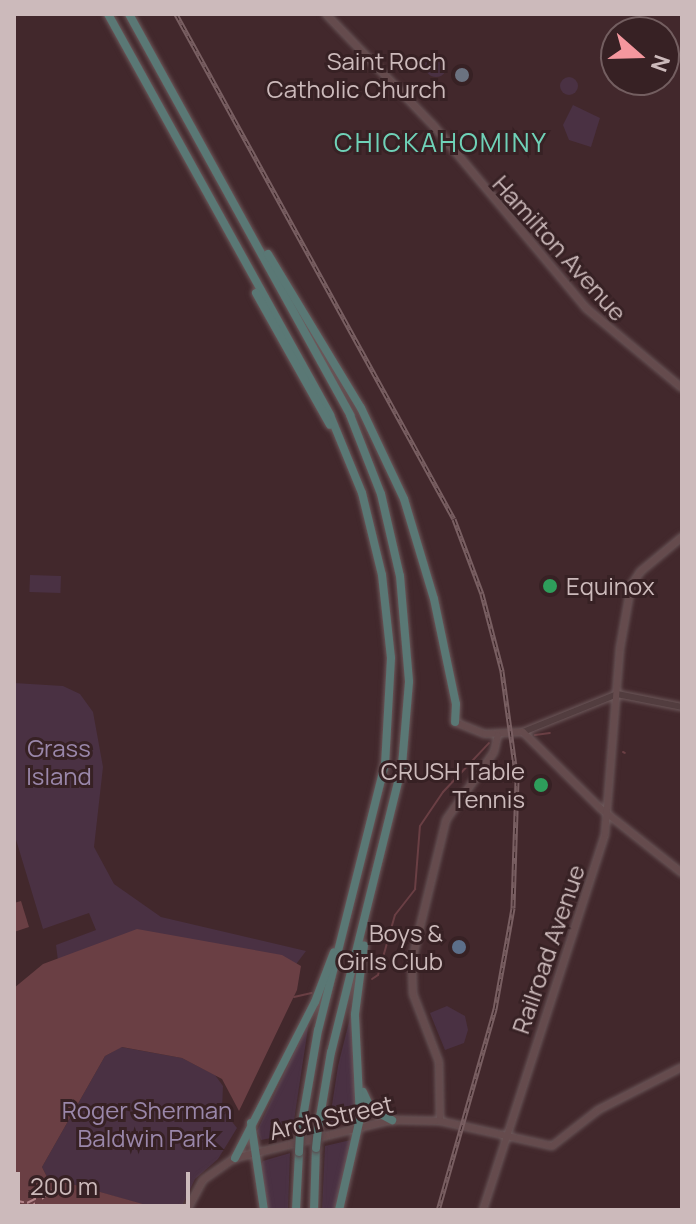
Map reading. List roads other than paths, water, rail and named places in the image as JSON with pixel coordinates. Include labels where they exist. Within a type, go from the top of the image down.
[{"type":"highway","points":[[108,14],[306,370],[347,453],[378,554],[391,677],[381,785],[356,887],[334,958],[313,1051],[300,1134],[296,1210]]},
{"type":"highway","points":[[129,14],[340,396],[374,473],[400,576],[409,687],[399,787],[318,1129],[314,1210]]},
{"type":"highway","points":[[233,201],[361,408],[397,481],[434,599],[456,704],[455,722]]},
{"type":"highway","points":[[256,293],[347,453]]},
{"type":"highway","points":[[235,1158],[334,958]]},
{"type":"highway","points":[[339,1210],[359,1129],[355,1002],[358,958]]},
{"type":"highway","points":[[357,1057],[368,1106],[392,1120]]},
{"type":"highway","points":[[251,1122],[253,1154],[264,1210]]},
{"type":"main road","name":"Hamilton Avenue","points":[[326,14],[433,125],[586,308],[682,388]]},
{"type":"main road","name":"Railroad Avenue","points":[[483,1210],[592,882],[608,814],[621,639],[634,580],[682,537]]},
{"type":"main road","points":[[455,722],[498,735],[523,732],[608,814],[682,873]]},
{"type":"main road","points":[[440,1121],[439,1062],[413,994],[412,960],[446,820],[494,752],[498,735]]},
{"type":"main road","name":"Arch Street","points":[[187,1210],[203,1180],[235,1158],[392,1120],[440,1121],[505,1137],[554,1144],[598,1110],[682,1067]]},
{"type":"street","points":[[523,732],[617,694],[682,707]]},
{"type":"waterway","points":[[535,735],[550,733]]},
{"type":"waterway","points":[[372,979],[378,975],[395,915],[415,889],[420,826],[443,792],[489,743]]},
{"type":"waterway","points":[[294,997],[312,993]]},
{"type":"railway","points":[[176,14],[454,519],[482,594],[502,671],[517,780],[513,908],[495,1009],[438,1210]]},
{"type":"place","name":"Saint Roch Catholic Church","points":[[462,75]]},
{"type":"place","name":"Equinox","points":[[550,586]]},
{"type":"place","name":"CRUSH Table Tennis","points":[[541,785]]},
{"type":"place","name":"Boys & Girls Club","points":[[459,947]]},
{"type":"district","name":"CHICKAHOMINY","points":[[441,143]]},
{"type":"park label","name":"Grass Island","points":[[59,762]]},
{"type":"park label","name":"Roger Sherman Baldwin Park","points":[[147,1124]]}]
